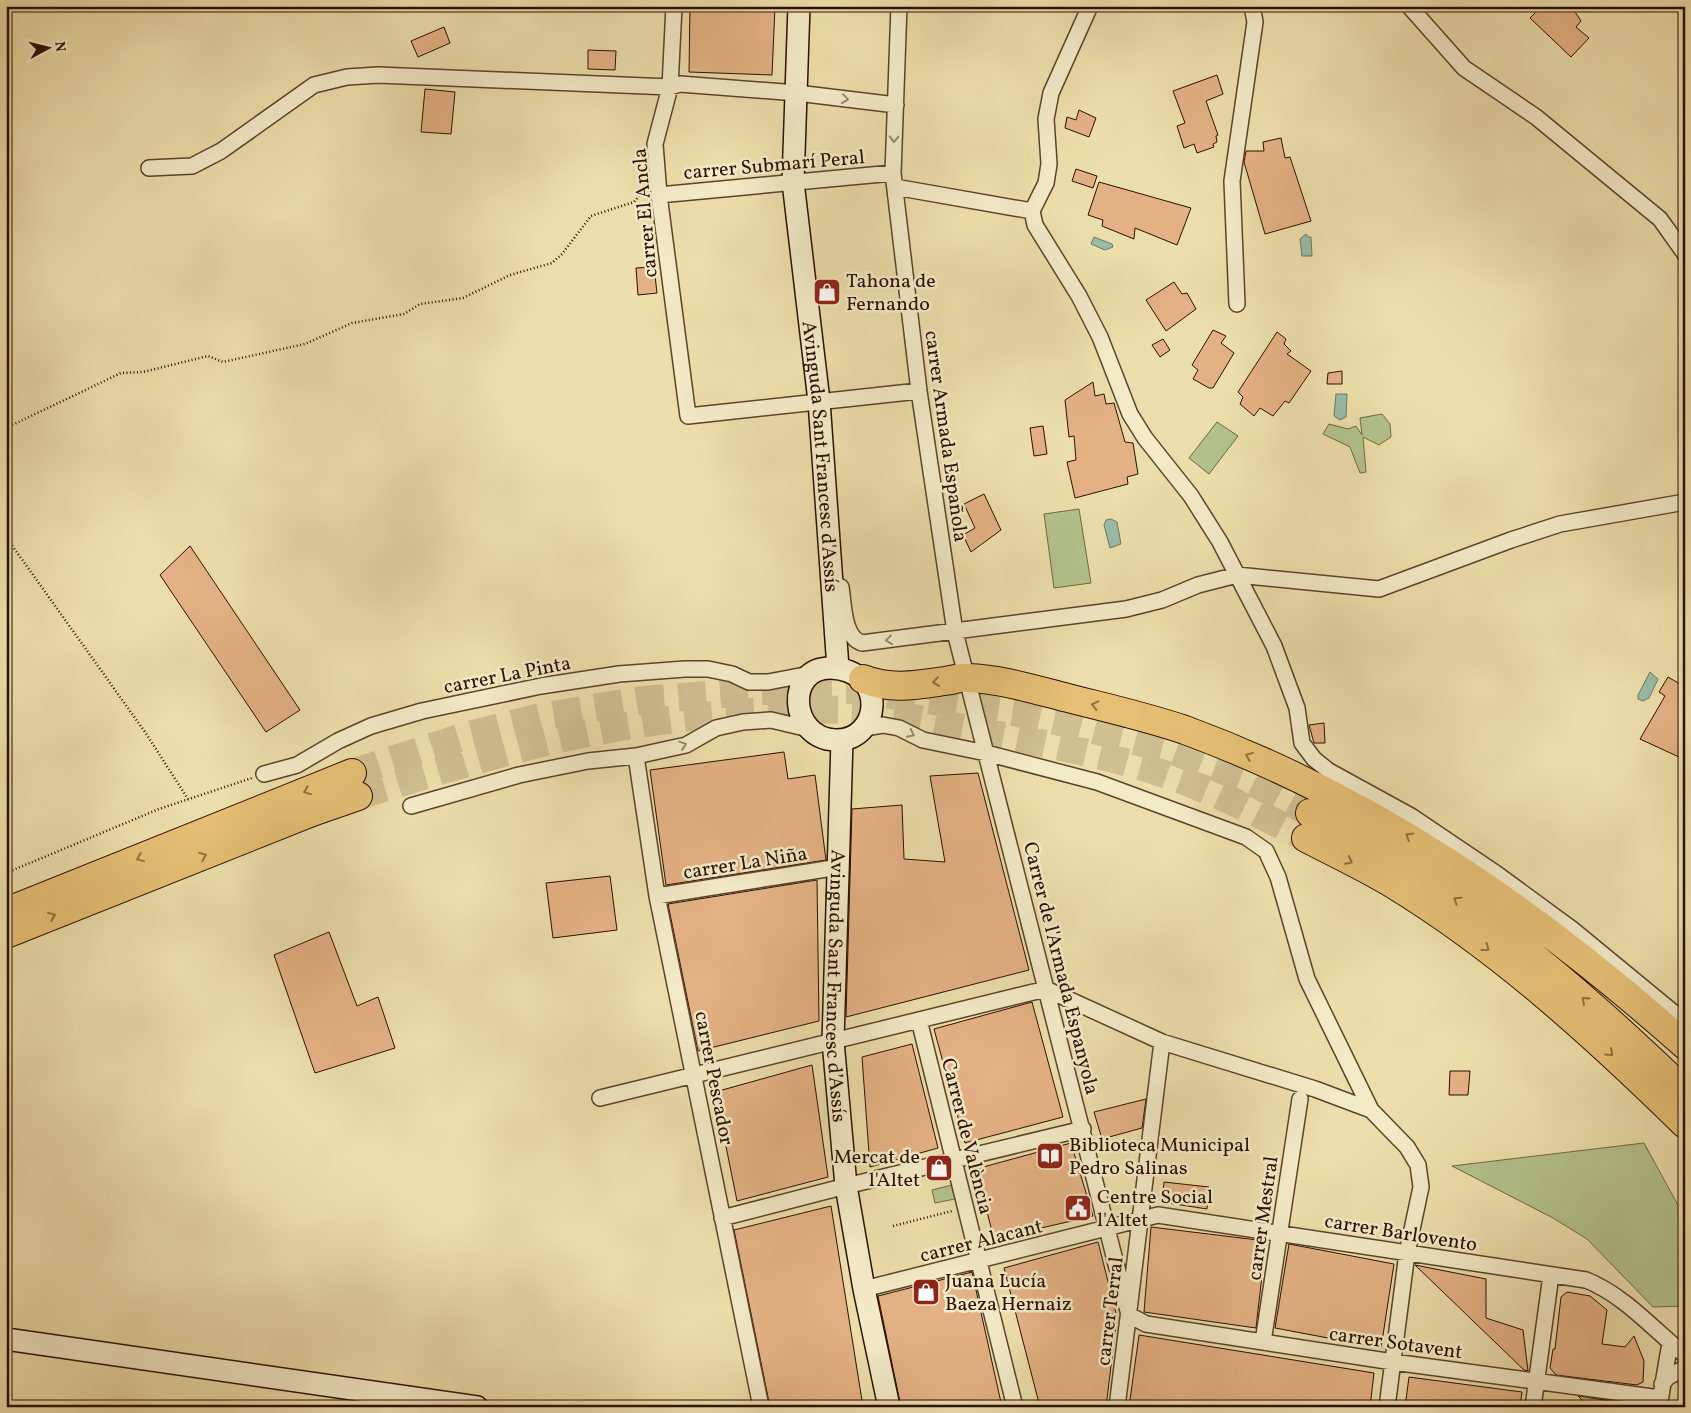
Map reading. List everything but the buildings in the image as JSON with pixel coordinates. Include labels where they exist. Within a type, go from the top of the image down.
[{"type":"highway","points":[[863,679],[884,685],[902,687],[966,678],[1002,682],[1183,730],[1294,775],[1335,795],[1410,837],[1478,881],[1560,940],[1685,1044]]},
{"type":"highway","points":[[6,912],[355,784],[312,812],[6,934]]},
{"type":"highway","points":[[1685,1092],[1573,989],[1491,923],[1416,872],[1308,825],[1492,953],[1563,1010],[1685,1124]]},
{"type":"main road","name":"Avinguda Sant Francesc d'Assís","points":[[799,6],[793,182],[819,401],[838,668]]},
{"type":"main road","points":[[825,668],[838,668],[856,674],[863,679],[871,696],[871,713],[864,728],[855,736],[842,740],[822,738],[809,729],[802,719],[798,697],[804,682],[810,674],[825,668]]},
{"type":"main road","name":"Avinguda Sant Francesc d’Assís","points":[[842,740],[833,1041],[846,1186],[864,1289],[889,1407]]},
{"type":"main road","points":[[6,1339],[477,1407]]},
{"type":"street","name":"carrer El Ancla","points":[[674,6],[670,87],[655,144],[659,195],[688,416],[819,401]]},
{"type":"street","name":"carrer Armada Española","points":[[899,6],[894,180],[919,391],[954,632]]},
{"type":"street","points":[[1090,6],[1051,93],[1046,119],[1049,164],[1046,183],[1032,211],[1034,226],[1079,296],[1100,337],[1130,414],[1145,438],[1191,496],[1238,575],[1274,646],[1297,708],[1302,743],[1314,759],[1329,771],[1411,816],[1497,874],[1572,929],[1685,1022]]},
{"type":"street","points":[[1237,304],[1232,181],[1255,22],[1252,6]]},
{"type":"street","points":[[1409,6],[1464,68],[1536,117],[1660,219],[1685,254]]},
{"type":"street","points":[[149,168],[192,166],[221,151],[314,85],[347,76],[378,75],[670,87],[680,84],[796,92],[896,105]]},
{"type":"street","points":[[894,180],[1032,211]]},
{"type":"street","name":"carrer Submarí Peral","points":[[659,195],[793,182],[894,180]]},
{"type":"street","points":[[819,401],[919,391]]},
{"type":"street","points":[[829,524],[852,638],[862,643],[1126,609],[1162,600],[1198,585],[1238,575],[1379,589],[1511,540],[1560,524],[1685,502]]},
{"type":"street","name":"Carrer de l'Armada Espanyola","points":[[954,632],[1083,1129],[1128,1316]]},
{"type":"street","name":"carrer La Pinta","points":[[264,774],[297,765],[371,726],[422,711],[541,686],[619,674],[693,669],[708,669],[732,674],[749,682],[768,682],[810,674]]},
{"type":"street","name":"carrer La Pinta","points":[[768,682],[798,697]]},
{"type":"street","points":[[411,806],[519,775],[588,761],[636,756],[686,746],[716,728],[743,722],[771,720],[809,729]]},
{"type":"street","points":[[864,728],[883,725],[899,728],[923,740],[986,753],[1097,782],[1246,837],[1266,851],[1278,877],[1307,979],[1371,1110],[1407,1147],[1418,1165],[1421,1187],[1408,1253],[1387,1407]]},
{"type":"street","name":"carrer Pescador","points":[[636,756],[657,896],[761,1407]]},
{"type":"street","name":"carrer La Niña","points":[[657,896],[839,867]]},
{"type":"street","points":[[600,1098],[1046,989],[1162,1042],[1315,1089],[1371,1110]]},
{"type":"street","name":"Carrer de València","points":[[919,1020],[1015,1407]]},
{"type":"street","name":"carrer Terral","points":[[1117,1407],[1162,1042]]},
{"type":"street","name":"carrer Mestral","points":[[1264,1342],[1300,1099]]},
{"type":"street","points":[[722,1218],[1083,1129]]},
{"type":"street","name":"carrer Barlovento","points":[[1108,1229],[1158,1215],[1586,1280],[1601,1286],[1685,1355]]},
{"type":"street","name":"carrer Alacant","points":[[864,1289],[1108,1229]]},
{"type":"street","points":[[1533,1407],[1551,1275]]},
{"type":"street","name":"carrer Sotavent","points":[[1128,1316],[1146,1324],[1393,1362],[1536,1382],[1660,1396]]},
{"type":"street","points":[[1660,1396],[1670,1343]]},
{"type":"street","points":[[1660,1396],[1668,1377],[1685,1368]]},
{"type":"path","points":[[6,428],[121,373],[143,372],[208,356],[223,362],[305,344],[352,323],[404,314],[420,304],[463,298],[510,275],[552,263],[562,254],[592,216],[634,202],[658,175]]},
{"type":"path","points":[[6,537],[145,732],[188,799]]},
{"type":"path","points":[[6,873],[159,809],[264,774]]},
{"type":"path","points":[[893,1226],[966,1208]]},
{"type":"shaded area","points":[[1306,234],[1308,237],[1311,237],[1312,256],[1302,256],[1300,239]]},
{"type":"shaded area","points":[[1094,237],[1112,244],[1113,247],[1105,250],[1091,244]]},
{"type":"shaded area","points":[[1336,394],[1347,394],[1346,417],[1340,420],[1334,416]]},
{"type":"shaded area","points":[[1382,414],[1390,424],[1391,437],[1379,445],[1363,437],[1366,472],[1360,473],[1350,447],[1323,434],[1329,424],[1348,429],[1356,426],[1362,435],[1360,418]]},
{"type":"shaded area","points":[[1217,422],[1238,436],[1209,474],[1189,458]]},
{"type":"shaded area","points":[[1079,509],[1091,583],[1054,588],[1044,514]]},
{"type":"shaded area","points":[[1111,519],[1117,522],[1121,544],[1110,548],[1104,525],[1106,520]]},
{"type":"shaded area","points":[[1650,672],[1658,679],[1649,698],[1643,701],[1638,699],[1638,695]]},
{"type":"shaded area","points":[[1644,1143],[1685,1218],[1685,1306],[1653,1307],[1587,1239],[1553,1218],[1452,1166]]},
{"type":"shaded area","points":[[952,1185],[955,1199],[935,1203],[932,1190]]},
{"type":"tunnel","points":[[352,773],[469,735],[540,717],[643,700],[761,691],[855,690],[1013,712],[1075,725],[1173,751],[1248,780],[1310,813]]},
{"type":"tunnel","points":[[358,796],[519,749],[616,728],[734,713],[849,710],[915,718],[1121,761],[1203,788],[1306,838]]},
{"type":"place","name":"Tahona de Fernando","points":[[827,292]]},
{"type":"place","name":"Biblioteca Municipal Pedro Salinas","points":[[1050,1156]]},
{"type":"place","name":"Mercat de l'Altet","points":[[939,1168]]},
{"type":"place","name":"Centre Social l'Altet","points":[[1078,1208]]},
{"type":"place","name":"Juana Lucía Baeza Hernaiz","points":[[926,1292]]}]
